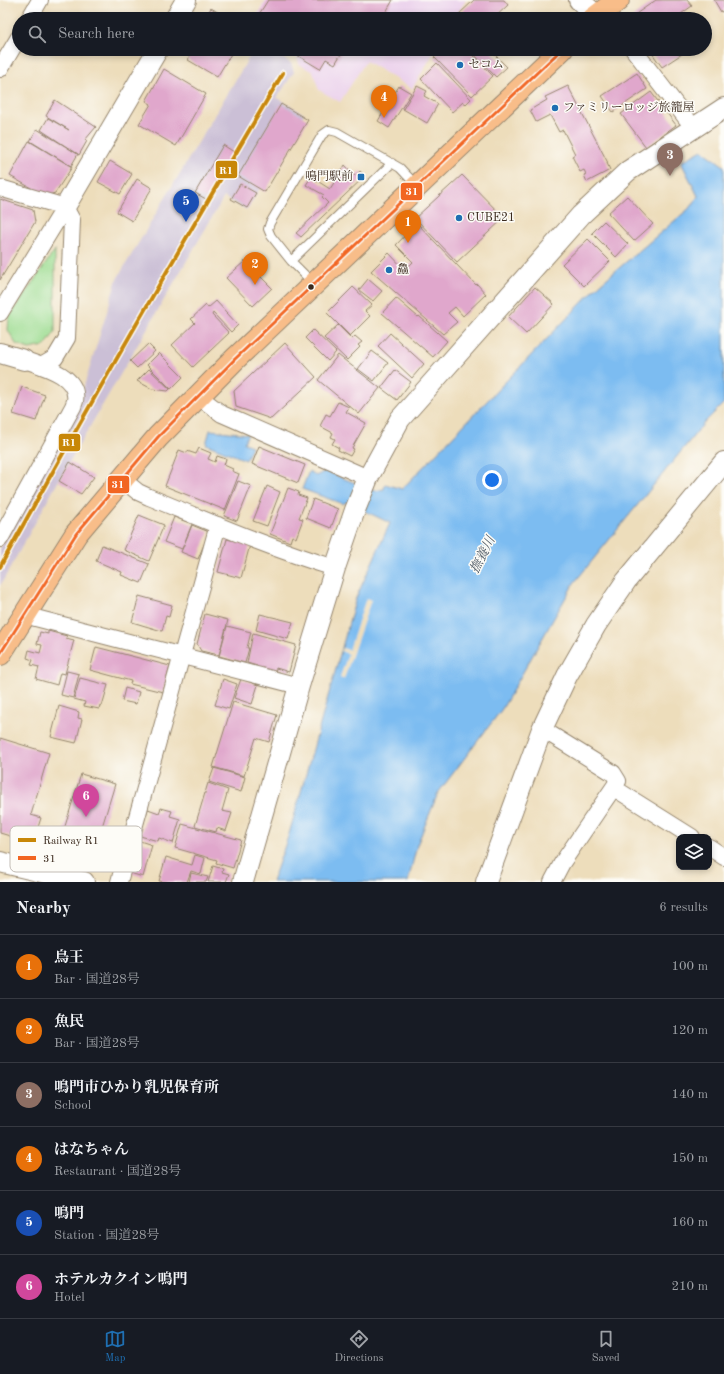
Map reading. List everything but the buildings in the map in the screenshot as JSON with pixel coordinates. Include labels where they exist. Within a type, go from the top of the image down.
[{"type":"highway","points":[[605,12],[618,0]]},
{"type":"highway","points":[[0,654],[76,534],[158,436],[314,284],[555,56]]},
{"type":"street","points":[[33,12],[40,0]]},
{"type":"street","points":[[579,0],[592,12]]},
{"type":"street","points":[[2,60],[12,46]]},
{"type":"street","points":[[0,313],[65,207],[154,56]]},
{"type":"street","points":[[638,56],[693,127]]},
{"type":"street","points":[[243,882],[299,686],[335,568],[355,510],[367,481],[400,419],[581,215],[628,171],[724,108]]},
{"type":"street","points":[[0,188],[65,207],[72,220],[67,338],[55,358],[43,365]]},
{"type":"street","points":[[0,348],[7,353],[24,360]]},
{"type":"street","points":[[0,353],[43,365],[58,372],[74,389],[75,400],[70,412],[0,539]]},
{"type":"street","points":[[198,396],[222,414],[367,481]]},
{"type":"street","points":[[486,882],[542,729],[567,676],[596,625],[626,582],[724,462]]},
{"type":"street","points":[[122,479],[138,492],[149,497],[218,525],[335,568]]},
{"type":"street","points":[[134,826],[218,525]]},
{"type":"street","points":[[24,615],[299,686]]},
{"type":"street","points":[[542,729],[613,773],[618,781],[562,863],[552,882]]},
{"type":"street","points":[[614,788],[687,834]]},
{"type":"street","points":[[712,850],[724,857]]},
{"type":"street","points":[[0,862],[10,864]]},
{"type":"street","points":[[42,872],[84,882]]},
{"type":"street","points":[[119,882],[122,872]]},
{"type":"lane","points":[[314,284],[291,261],[268,230],[270,223],[322,134],[329,130],[337,132],[400,168],[417,186]]},
{"type":"lane","points":[[291,261],[392,164]]},
{"type":"shaded area","points":[[266,0],[466,0],[458,12],[259,12]]},
{"type":"shaded area","points":[[250,56],[280,56],[291,63],[294,72],[277,98],[304,114],[247,210],[224,197],[64,471],[0,586],[0,549],[76,412],[117,279]]},
{"type":"shaded area","points":[[297,56],[432,56],[412,89],[366,61],[340,102],[319,90],[313,72],[299,64]]},
{"type":"green space","points":[[55,250],[55,332],[45,346],[29,349],[16,344],[8,330],[9,317]]},
{"type":"water","name":"撫養川","points":[[702,150],[724,166],[724,403],[705,422],[574,583],[502,709],[438,793],[417,845],[408,882],[272,882],[289,834],[356,598],[390,523],[346,502],[343,504],[302,489],[309,471],[316,476],[325,471],[375,491],[384,489],[385,484],[402,489],[599,285],[692,206],[698,196],[681,162]]},
{"type":"water","points":[[210,430],[248,434],[244,443],[252,446],[246,460],[206,444]]},
{"type":"pier","points":[[366,598],[371,600],[344,679],[340,677],[348,654],[341,651],[342,648],[349,650]]},
{"type":"railway","points":[[193,225],[283,73]]},
{"type":"rail line","name":"R1","points":[[0,567],[139,319],[283,73]]},
{"type":"transit line","name":"31","points":[[0,654],[76,534],[158,437],[235,359],[555,56]]},
{"type":"place","name":"セコム","points":[[460,65]]},
{"type":"place","name":"ファミリーロッジ旅籠屋","points":[[555,108]]},
{"type":"place","name":"はなちゃん","points":[[384,118]]},
{"type":"place","name":"鳴門市ひかり乳児保育所","points":[[670,176]]},
{"type":"place","name":"鳴門駅前","points":[[361,177]]},
{"type":"place","name":"CUBE21","points":[[459,218]]},
{"type":"place","name":"鳴門","points":[[186,222]]},
{"type":"place","name":"鳥王","points":[[408,243]]},
{"type":"place","name":"鱻","points":[[389,270]]},
{"type":"place","name":"魚民","points":[[255,285]]},
{"type":"place","name":"ホテルカクイン鳴門","points":[[86,817]]}]
